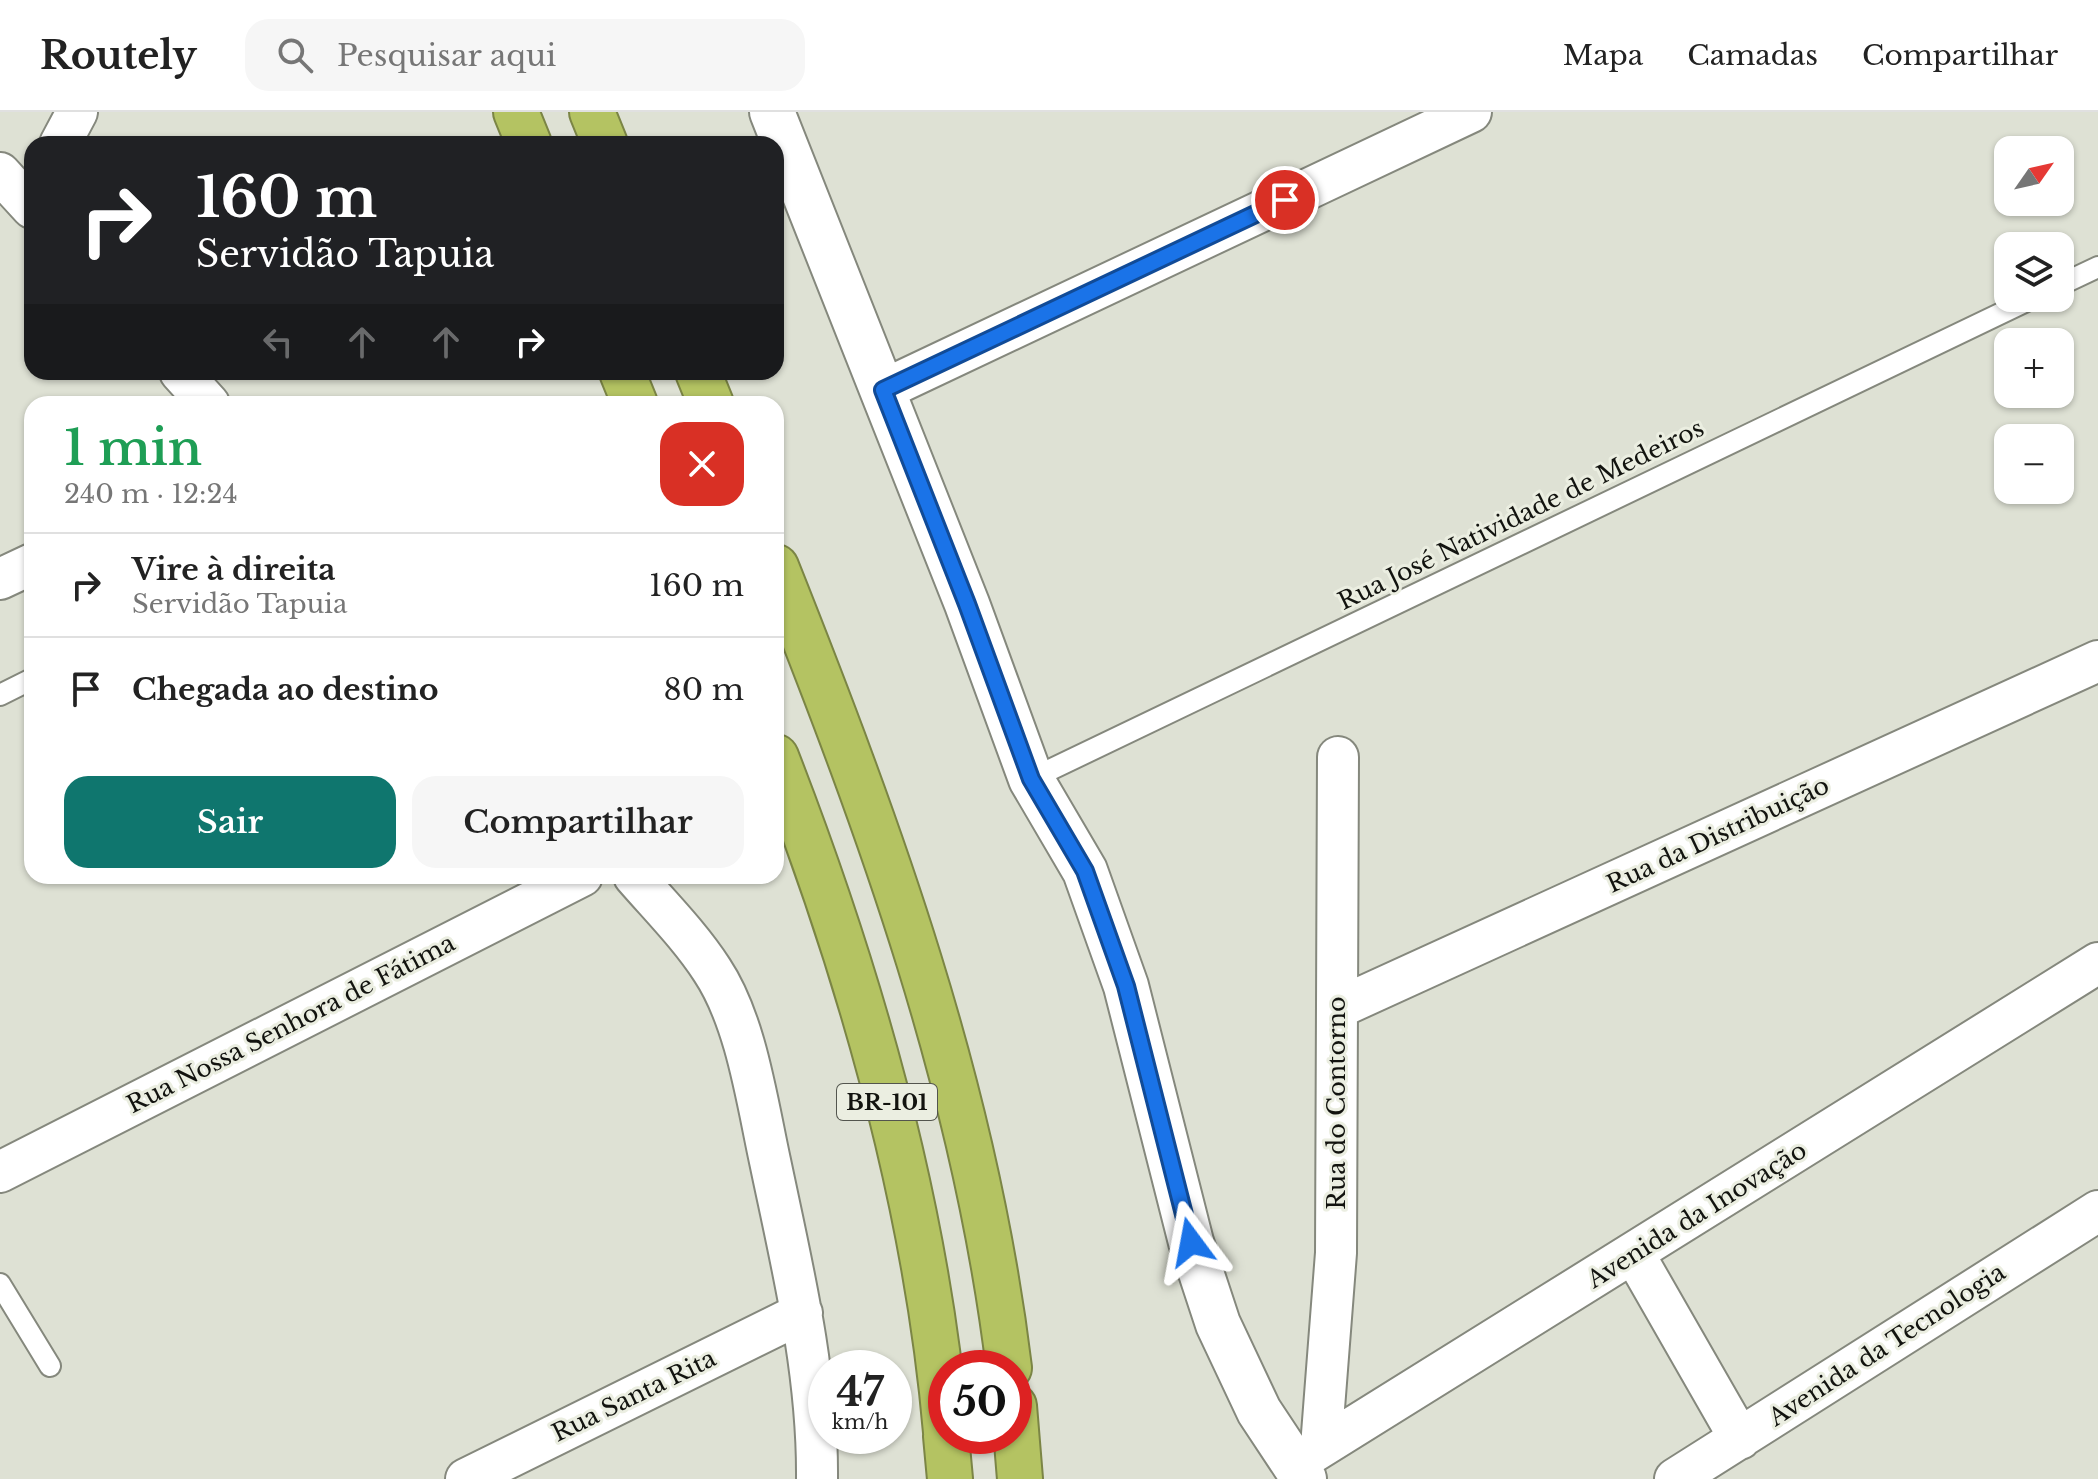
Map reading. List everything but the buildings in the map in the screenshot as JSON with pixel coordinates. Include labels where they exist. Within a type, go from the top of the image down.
[{"type":"highway","points":[[516,112],[526,136]]},
{"type":"highway","points":[[592,112],[602,136]]},
{"type":"highway","name":"BR-101","points":[[784,587],[852,759],[936,1010],[986,1217],[1006,1350]]},
{"type":"highway","name":"BR-101","points":[[784,779],[837,926],[868,1029],[895,1133],[936,1350]]},
{"type":"highway","name":"BR-101","points":[[948,1454],[950,1479]]},
{"type":"highway","points":[[1018,1454],[1020,1479]]},
{"type":"main road","points":[[772,112],[782,136]]},
{"type":"main road","points":[[784,142],[967,604],[1031,779],[1085,871],[1126,986],[1191,1242],[1218,1324],[1259,1411],[1306,1464]]},
{"type":"street","points":[[64,136],[77,112]]},
{"type":"street","points":[[883,390],[1471,112]]},
{"type":"street","points":[[0,173],[24,197]]},
{"type":"street","points":[[187,380],[202,396]]},
{"type":"street","points":[[0,579],[24,568]]},
{"type":"street","name":"Rua da Distribuição","points":[[1338,1008],[2098,661]]},
{"type":"street","name":"Rua do Contorno","points":[[1306,1464],[1336,1253],[1338,757]]},
{"type":"street","name":"Rua Nossa Senhora de Fátima","points":[[0,1172],[566,884]]},
{"type":"street","points":[[641,884],[713,971],[733,1016],[752,1076],[802,1313],[818,1438],[817,1479]]},
{"type":"street","name":"Avenida da Inovação","points":[[1306,1464],[2098,963]]},
{"type":"street","name":"Avenida da Tecnologia","points":[[1675,1479],[2098,1211]]},
{"type":"street","points":[[1634,1254],[1740,1439]]},
{"type":"street","name":"Rua Santa Rita","points":[[466,1479],[802,1313]]},
{"type":"lane","points":[[2074,278],[2098,267]]},
{"type":"lane","name":"Rua José Natividade de Medeiros","points":[[1031,779],[2004,312]]},
{"type":"lane","points":[[0,695],[24,683]]},
{"type":"lane","points":[[0,1284],[50,1366]]},
{"type":"route","points":[[1191,1242],[1126,986],[1085,871],[1031,779],[967,604],[883,390],[1285,200]]}]
